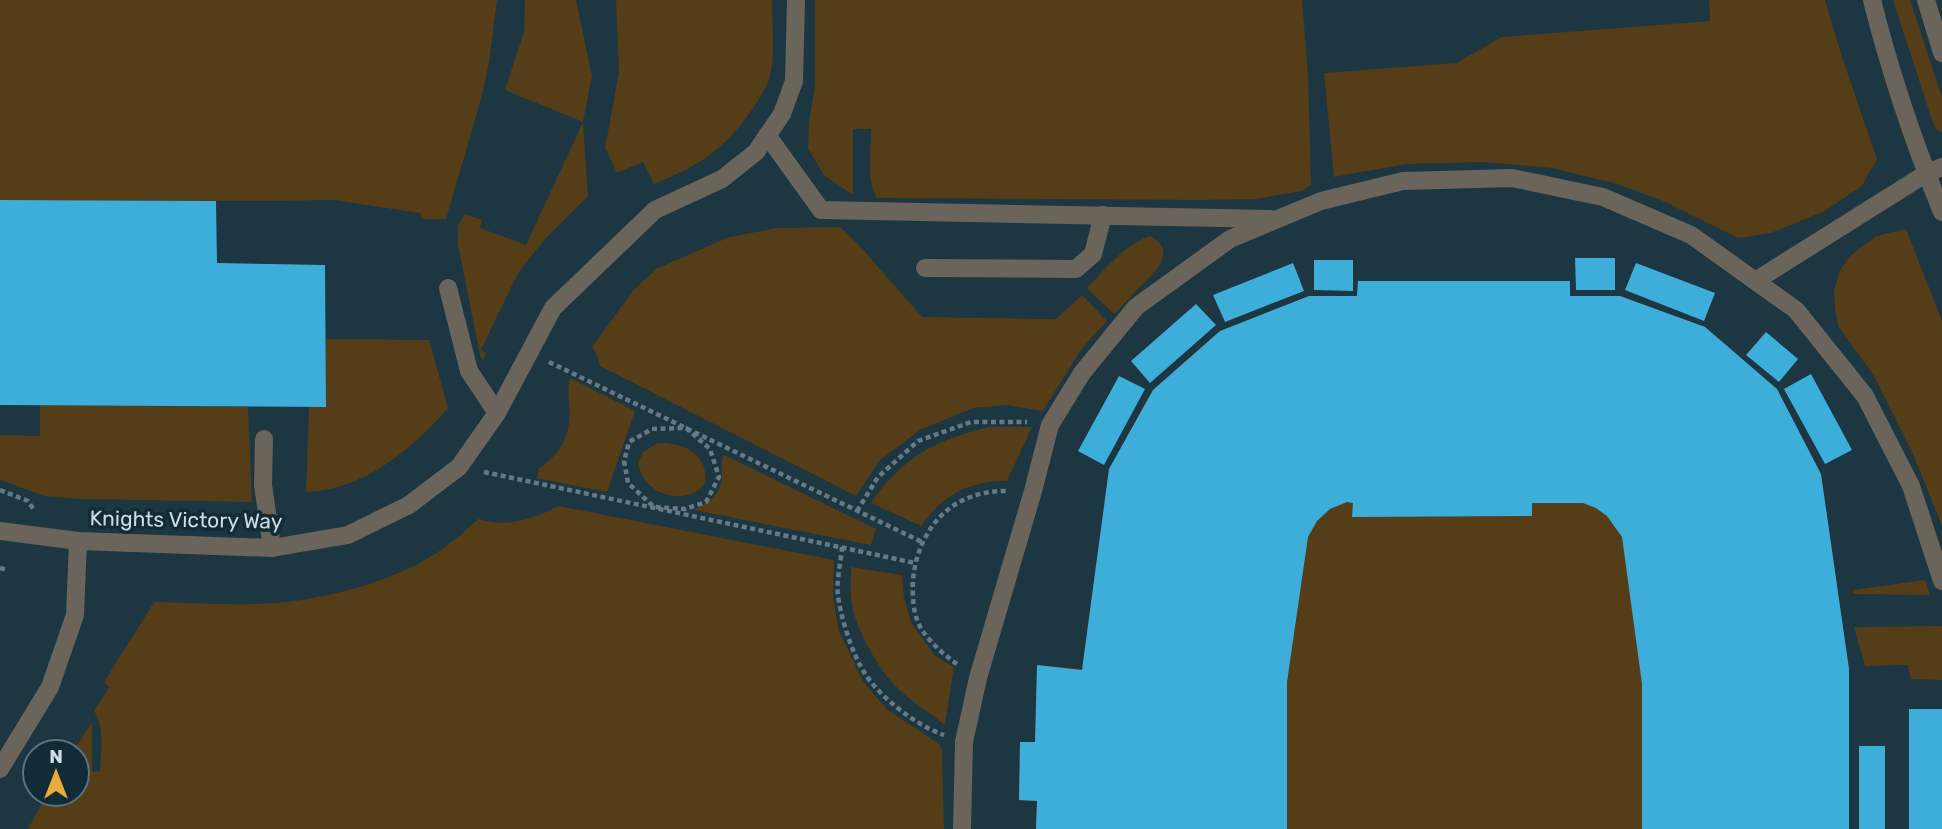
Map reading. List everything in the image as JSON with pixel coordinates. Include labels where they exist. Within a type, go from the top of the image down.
[{"type":"street","name":"Knights Victory Way","points":[[0,531],[78,541],[272,548],[348,535],[409,505],[459,467],[497,413],[553,308],[654,210],[722,179],[756,152],[782,114],[794,81],[796,0]]},
{"type":"street","points":[[1872,0],[1879,30],[1934,170],[1942,212]]},
{"type":"street","points":[[1926,0],[1942,53]]},
{"type":"street","points":[[767,135],[821,210],[1278,219]]},
{"type":"street","points":[[1755,281],[1934,170]]},
{"type":"street","points":[[962,829],[964,742],[978,678],[1050,425],[1082,373],[1136,307],[1230,239],[1321,201],[1403,181],[1512,178],[1603,197],[1691,235],[1796,310],[1865,396],[1911,486],[1942,581]]},
{"type":"street","points":[[925,268],[1076,269],[1093,254],[1103,215]]},
{"type":"street","points":[[448,288],[469,371],[497,413]]},
{"type":"street","points":[[264,439],[263,485],[272,548]]},
{"type":"street","points":[[0,769],[50,687],[75,615],[78,541]]},
{"type":"path","points":[[530,352],[922,542]]},
{"type":"path","points":[[857,511],[878,477],[918,441],[971,422],[1029,422],[1050,425]]},
{"type":"path","points":[[686,428],[710,449],[719,477],[706,502],[685,509],[654,507],[628,483],[624,461],[629,442],[652,429],[686,428]]},
{"type":"path","points":[[459,467],[915,563]]},
{"type":"path","points":[[0,490],[28,501],[39,517]]},
{"type":"path","points":[[978,678],[945,656],[921,629],[911,598],[915,563],[922,542],[939,516],[968,496],[995,490],[1033,491]]},
{"type":"path","points":[[842,547],[837,593],[845,628],[864,673],[891,704],[930,730],[964,742]]},
{"type":"path","points":[[0,568],[7,570]]},
{"type":"shaded area","points":[[0,0],[497,0],[489,63],[481,99],[446,219],[422,219],[420,213],[333,200],[0,200]]},
{"type":"shaded area","points":[[525,0],[576,0],[592,76],[583,122],[505,90],[524,32]]},
{"type":"shaded area","points":[[616,0],[772,0],[772,63],[770,76],[758,101],[730,137],[709,156],[654,184],[643,162],[617,173],[605,148],[619,72]]},
{"type":"shaded area","points":[[815,0],[1302,0],[1308,74],[1311,184],[1302,191],[1256,199],[877,198],[870,174],[871,129],[853,129],[853,195],[824,175],[808,149],[815,85]]},
{"type":"shaded area","points":[[1709,0],[1825,0],[1877,159],[1862,186],[1825,211],[1771,233],[1738,238],[1661,200],[1614,183],[1552,168],[1483,162],[1406,164],[1334,177],[1324,73],[1456,63],[1502,37],[1710,21]]},
{"type":"shaded area","points":[[1893,0],[1910,0],[1942,97],[1942,133],[1937,130],[1932,120]]},
{"type":"shaded area","points":[[583,122],[588,196],[544,240],[518,273],[481,350],[486,353],[483,361],[458,245],[458,226],[465,214],[482,220],[480,228],[526,245]]},
{"type":"shaded area","points":[[840,227],[922,317],[1056,319],[1082,295],[1107,321],[1082,348],[1043,411],[1007,405],[973,408],[920,430],[880,460],[856,496],[600,366],[592,347],[632,292],[656,269],[729,237],[777,228]]},
{"type":"shaded area","points":[[1906,229],[1942,321],[1942,526],[1913,454],[1874,376],[1838,326],[1835,309],[1834,290],[1840,270],[1849,257],[1876,236]]},
{"type":"shaded area","points":[[1150,236],[1159,242],[1163,249],[1161,263],[1114,314],[1087,288],[1123,252]]},
{"type":"shaded area","points":[[1358,281],[1570,281],[1570,296],[1620,296],[1705,327],[1777,389],[1821,474],[1849,669],[1849,829],[1036,829],[1037,801],[1019,800],[1020,742],[1035,742],[1037,665],[1082,669],[1109,469],[1153,390],[1220,331],[1357,296]]},
{"type":"shaded area","points":[[326,339],[429,340],[448,408],[419,438],[385,465],[347,484],[306,492],[309,407],[326,406]]},
{"type":"shaded area","points":[[570,378],[635,411],[607,492],[537,478],[539,468],[555,455],[568,430]]},
{"type":"shaded area","points":[[40,405],[248,407],[252,502],[45,496],[0,480],[0,435],[40,436]]},
{"type":"shaded area","points":[[990,427],[1032,427],[1007,481],[980,484],[958,492],[938,506],[921,526],[871,503],[895,473],[922,452],[953,437]]},
{"type":"shaded area","points":[[658,443],[681,446],[699,458],[706,476],[700,489],[687,495],[674,496],[659,492],[643,478],[638,463],[643,452]]},
{"type":"shaded area","points":[[724,455],[876,529],[871,545],[694,510],[709,501],[719,489]]},
{"type":"shaded area","points":[[559,506],[834,560],[833,598],[839,631],[864,683],[888,710],[939,744],[942,750],[944,829],[28,829],[39,808],[91,808],[91,738],[82,738],[92,722],[92,772],[100,771],[101,732],[94,711],[109,687],[104,682],[154,602],[259,604],[336,593],[378,581],[418,564],[437,553],[478,519],[499,523],[520,521]]},
{"type":"shaded area","points":[[851,567],[902,575],[904,598],[911,622],[935,656],[954,667],[945,725],[897,687],[873,655],[854,614]]},
{"type":"shaded area","points":[[1925,580],[1930,595],[1853,594],[1853,590]]},
{"type":"shaded area","points":[[1942,626],[1942,680],[1911,679],[1908,665],[1865,666],[1854,627]]},
{"type":"building","points":[[0,200],[216,201],[217,263],[325,265],[326,407],[0,405]]},
{"type":"building","points":[[1575,258],[1615,258],[1615,290],[1576,290]]},
{"type":"building","points":[[1314,260],[1353,260],[1353,291],[1314,290]]},
{"type":"building","points":[[1293,263],[1304,291],[1225,322],[1213,295]]},
{"type":"building","points":[[1636,263],[1715,293],[1704,321],[1625,290]]},
{"type":"building","points":[[1358,281],[1570,281],[1570,296],[1620,296],[1705,327],[1777,389],[1821,474],[1849,669],[1849,829],[1642,829],[1642,684],[1622,537],[1607,516],[1596,508],[1583,503],[1532,503],[1532,516],[1352,517],[1353,503],[1347,502],[1330,509],[1317,521],[1308,537],[1287,682],[1287,829],[1036,829],[1037,801],[1019,800],[1020,742],[1035,742],[1037,665],[1082,670],[1109,469],[1153,390],[1220,331],[1309,296],[1357,296]]},
{"type":"building","points":[[1196,304],[1216,325],[1150,383],[1131,361]]},
{"type":"building","points":[[1766,332],[1798,359],[1779,382],[1746,355]]},
{"type":"building","points":[[1811,374],[1852,450],[1825,464],[1784,389]]},
{"type":"building","points":[[1119,376],[1145,389],[1104,465],[1078,451]]},
{"type":"building","points":[[1909,709],[1942,709],[1942,829],[1909,829]]},
{"type":"building","points":[[1859,746],[1885,746],[1885,829],[1859,829]]}]
